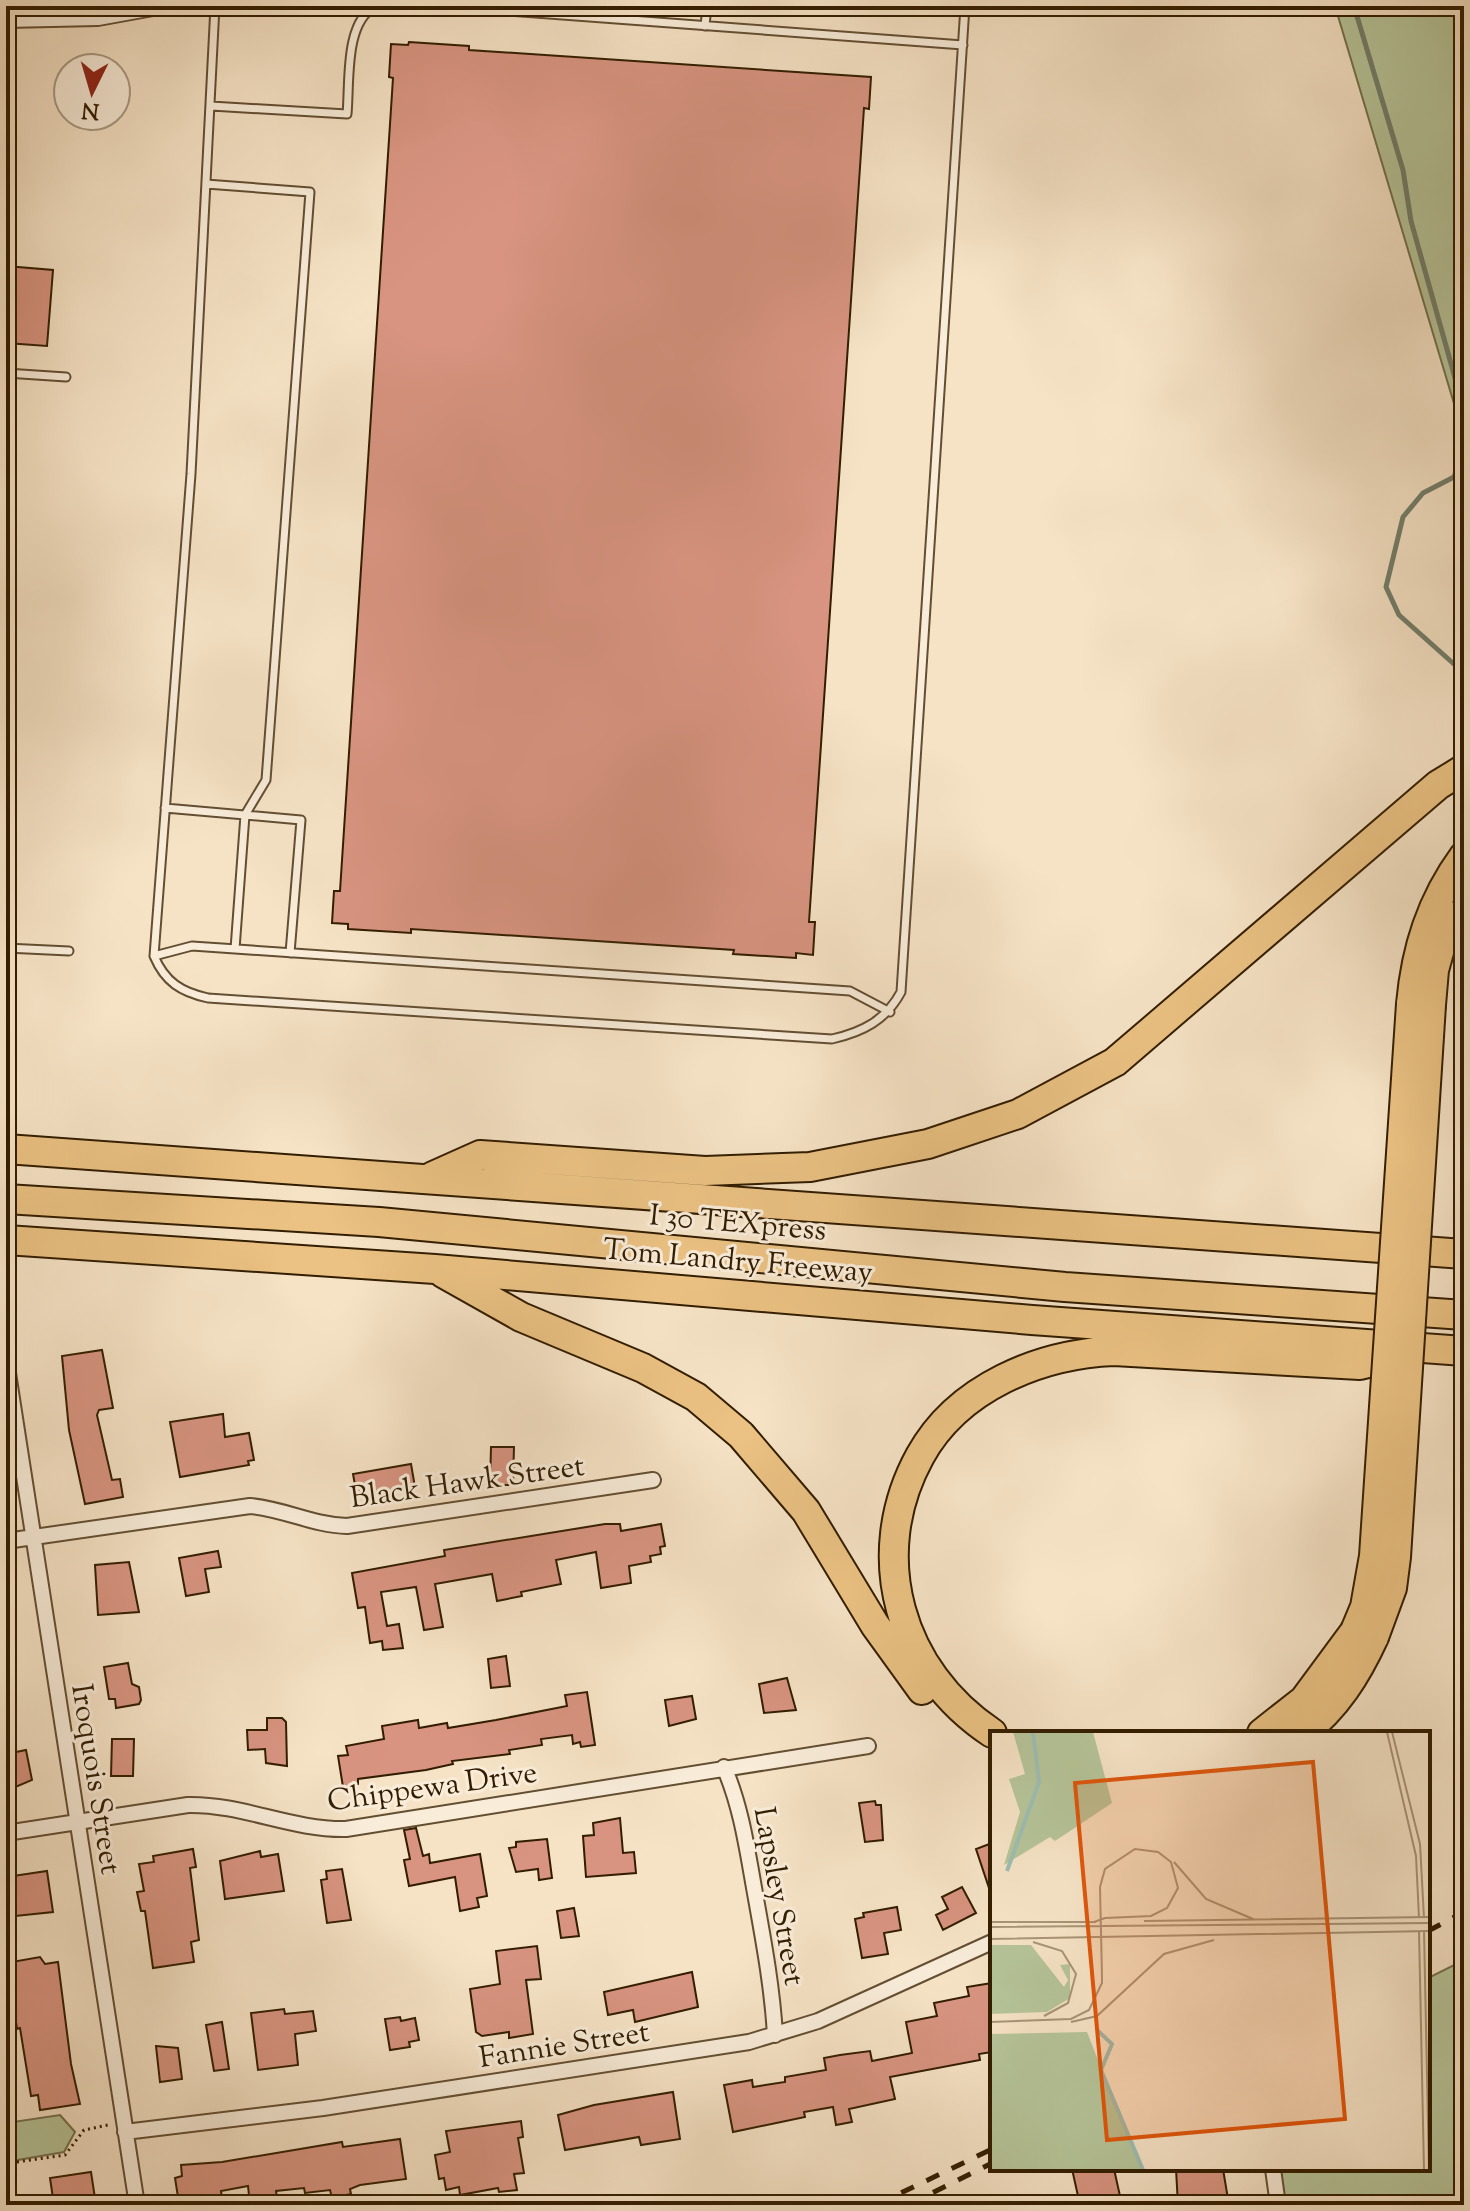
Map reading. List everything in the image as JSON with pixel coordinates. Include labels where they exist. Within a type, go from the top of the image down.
[{"type":"highway","points":[[429,1178],[480,1155],[705,1171],[810,1167],[928,1144],[1018,1114],[1115,1062],[1438,785],[1464,769]]},
{"type":"highway","points":[[1421,1005],[1414,967],[1423,933],[1443,889],[1464,856]]},
{"type":"highway","points":[[1306,1731],[1324,1717],[1359,1670],[1374,1556],[1421,1005],[1446,923],[1464,890]]},
{"type":"highway","name":"Tom Landry Freeway","points":[[6,1149],[1464,1254]]},
{"type":"highway","name":"I 30 TEXpress","points":[[6,1199],[379,1222],[1065,1287],[1464,1315]]},
{"type":"highway","name":"Tom Landry Freeway","points":[[6,1240],[435,1269],[1032,1320],[1464,1351]]},
{"type":"highway","points":[[435,1269],[521,1317],[643,1368],[696,1397],[729,1425],[767,1463],[806,1511],[911,1677],[946,1718],[990,1754]]},
{"type":"highway","points":[[990,1731],[947,1698],[928,1673],[911,1638],[894,1586],[900,1507],[920,1456],[941,1428],[978,1394],[1023,1368],[1078,1353],[1114,1351],[1360,1365],[1429,1348]]},
{"type":"highway","points":[[1265,1731],[1304,1700],[1365,1634]]},
{"type":"street","points":[[13,15],[98,18],[164,6]]},
{"type":"street","name":"Iroquois Street","points":[[6,1360],[137,2205]]},
{"type":"street","name":"Black Hawk Street","points":[[6,1541],[250,1506],[277,1509],[323,1525],[347,1526],[653,1480]]},
{"type":"street","name":"Chippewa Drive","points":[[6,1833],[188,1805],[217,1805],[248,1810],[291,1825],[346,1829],[868,1746]]},
{"type":"street","name":"Lapsley Street","points":[[724,1767],[736,1795],[743,1827],[769,1972],[775,2035]]},
{"type":"street","name":"Fannie Street","points":[[124,2128],[323,2108],[775,2035],[865,2001],[990,1943]]},
{"type":"street","points":[[1273,2171],[1278,2205]]},
{"type":"lane","points":[[215,6],[191,474],[154,956],[161,972],[175,987],[208,998],[832,1039],[853,1034],[890,1012],[901,992],[965,6]]},
{"type":"lane","points":[[211,106],[347,114],[357,24],[366,11],[376,6]]},
{"type":"lane","points":[[443,6],[963,45]]},
{"type":"lane","points":[[705,26],[707,6]]},
{"type":"lane","points":[[206,184],[310,192],[266,780],[245,815],[235,949]]},
{"type":"lane","points":[[6,373],[66,377]]},
{"type":"lane","points":[[165,808],[301,820],[290,953]]},
{"type":"lane","points":[[154,956],[192,946],[850,991],[890,1012]]},
{"type":"lane","points":[[6,948],[69,951]]},
{"type":"path","points":[[17,2162],[65,2155],[84,2130],[124,2128]]},
{"type":"green space","points":[[1335,6],[1464,6],[1464,437]]},
{"type":"green space","points":[[1464,1960],[1464,2205],[1280,2205],[1273,2171],[1430,2171],[1430,1977]]},
{"type":"green space","points":[[60,2115],[75,2132],[64,2152],[6,2162],[6,2123]]},
{"type":"building","points":[[409,42],[469,46],[469,50],[871,77],[869,109],[864,108],[809,922],[815,922],[813,955],[796,953],[796,958],[733,954],[734,950],[411,929],[411,933],[348,929],[348,924],[332,923],[334,891],[340,891],[393,78],[389,77],[391,44],[408,45]]},
{"type":"building","points":[[6,266],[53,270],[47,346],[6,343]]},
{"type":"building","points":[[102,1350],[113,1408],[99,1410],[97,1415],[112,1480],[120,1479],[123,1497],[85,1504],[69,1430],[62,1356]]},
{"type":"building","points":[[223,1414],[225,1437],[249,1433],[254,1460],[248,1461],[249,1465],[180,1477],[170,1422]]},
{"type":"building","points":[[491,1447],[514,1447],[513,1485],[490,1485]]},
{"type":"building","points":[[411,1464],[415,1487],[357,1496],[353,1474]]},
{"type":"building","points":[[620,1524],[621,1531],[661,1524],[665,1546],[660,1547],[661,1554],[650,1556],[651,1562],[629,1566],[631,1583],[601,1588],[596,1552],[556,1560],[561,1584],[521,1592],[522,1596],[497,1601],[492,1574],[435,1584],[443,1627],[424,1630],[416,1587],[381,1592],[387,1626],[399,1624],[403,1648],[383,1650],[382,1641],[370,1643],[365,1607],[358,1608],[352,1573],[445,1556],[444,1550]]},
{"type":"building","points":[[218,1551],[221,1567],[205,1569],[209,1592],[186,1596],[179,1558]]},
{"type":"building","points":[[129,1562],[139,1612],[98,1615],[95,1565]]},
{"type":"building","points":[[506,1656],[510,1686],[491,1688],[488,1659]]},
{"type":"building","points":[[128,1663],[132,1684],[139,1687],[141,1700],[139,1704],[116,1708],[115,1699],[109,1699],[104,1667]]},
{"type":"building","points":[[787,1678],[796,1710],[764,1713],[759,1684]]},
{"type":"building","points":[[587,1692],[595,1745],[581,1747],[580,1742],[573,1744],[572,1735],[541,1739],[542,1745],[509,1750],[510,1754],[452,1761],[453,1764],[426,1770],[358,1779],[358,1784],[343,1787],[338,1756],[348,1755],[346,1746],[384,1739],[382,1726],[418,1720],[419,1728],[447,1723],[448,1728],[567,1706],[565,1695]]},
{"type":"building","points":[[692,1696],[696,1719],[669,1726],[665,1700]]},
{"type":"building","points":[[267,1718],[282,1718],[286,1722],[287,1766],[266,1763],[265,1749],[248,1750],[247,1730],[267,1730]]},
{"type":"building","points":[[112,1739],[134,1739],[133,1776],[111,1776]]},
{"type":"building","points":[[26,1750],[32,1780],[6,1791],[6,1754]]},
{"type":"building","points":[[875,1801],[876,1805],[881,1805],[883,1840],[865,1842],[859,1803]]},
{"type":"building","points":[[620,1818],[623,1853],[634,1852],[636,1873],[586,1877],[583,1836],[594,1835],[593,1823]]},
{"type":"building","points":[[416,1828],[423,1856],[429,1854],[430,1863],[480,1854],[487,1896],[477,1898],[479,1907],[460,1911],[455,1877],[409,1886],[404,1860],[410,1859],[404,1830]]},
{"type":"building","points":[[547,1839],[552,1878],[539,1880],[538,1869],[516,1872],[509,1848],[516,1847],[516,1842]]},
{"type":"building","points":[[990,1844],[990,1888],[989,1888],[976,1849]]},
{"type":"building","points":[[193,1849],[196,1867],[190,1868],[199,1940],[191,1942],[194,1962],[153,1968],[145,1911],[141,1911],[137,1892],[144,1891],[139,1864],[154,1862],[153,1856]]},
{"type":"building","points":[[260,1851],[261,1857],[278,1854],[284,1891],[225,1899],[220,1861]]},
{"type":"building","points":[[342,1869],[351,1920],[327,1923],[321,1880],[327,1879],[326,1871]]},
{"type":"building","points":[[47,1871],[53,1912],[6,1917],[6,1877]]},
{"type":"building","points":[[962,1887],[976,1913],[943,1930],[936,1915],[948,1909],[942,1897]]},
{"type":"building","points":[[897,1907],[901,1930],[884,1933],[888,1954],[862,1958],[855,1919],[864,1917],[863,1913]]},
{"type":"building","points":[[574,1908],[579,1936],[561,1938],[557,1911]]},
{"type":"building","points":[[537,1946],[541,1979],[526,1980],[533,2034],[509,2038],[509,2032],[482,2036],[476,2032],[470,1989],[500,1984],[496,1951]]},
{"type":"building","points":[[40,1957],[45,1964],[58,1962],[71,2064],[80,2104],[40,2110],[38,2095],[31,2096],[20,2028],[17,2029],[14,2008],[9,2007],[6,1963]]},
{"type":"building","points":[[692,1972],[698,2007],[635,2022],[633,2010],[608,2015],[604,1992]]},
{"type":"building","points":[[990,1983],[990,2052],[979,2054],[980,2060],[890,2077],[895,2099],[849,2109],[852,2122],[836,2125],[833,2107],[804,2112],[805,2117],[733,2132],[724,2085],[752,2080],[753,2087],[785,2082],[785,2077],[826,2070],[824,2058],[840,2055],[870,2051],[872,2061],[912,2053],[906,2022],[937,2016],[934,2003],[969,1996],[967,1987]]},
{"type":"building","points":[[284,2009],[285,2014],[313,2011],[316,2031],[295,2034],[298,2065],[258,2070],[251,2013]]},
{"type":"building","points":[[400,2017],[401,2021],[415,2018],[419,2040],[409,2042],[410,2047],[390,2050],[385,2019]]},
{"type":"building","points":[[222,2022],[229,2069],[214,2071],[206,2025]]},
{"type":"building","points":[[156,2046],[178,2048],[182,2079],[160,2082]]},
{"type":"building","points":[[673,2092],[680,2139],[641,2145],[639,2137],[565,2150],[558,2115],[594,2105]]},
{"type":"building","points":[[521,2121],[523,2137],[518,2138],[524,2173],[514,2174],[517,2190],[499,2192],[498,2188],[460,2195],[459,2187],[446,2190],[444,2178],[439,2179],[435,2155],[450,2152],[446,2131]]},
{"type":"building","points":[[400,2139],[406,2179],[360,2185],[350,2189],[351,2194],[332,2198],[330,2190],[305,2193],[304,2188],[276,2191],[278,2205],[250,2205],[248,2186],[221,2191],[223,2205],[182,2205],[181,2197],[178,2197],[175,2178],[182,2176],[181,2165],[222,2162],[342,2142],[343,2147]]},
{"type":"building","points":[[1072,2171],[1114,2171],[1122,2205],[1080,2205]]},
{"type":"building","points":[[1176,2171],[1223,2171],[1229,2205],[1178,2205]]},
{"type":"building","points":[[91,2172],[96,2205],[54,2205],[50,2178]]},
{"type":"waterway","points":[[1354,6],[1403,170],[1411,221],[1464,410]]},
{"type":"waterway","points":[[1464,449],[1454,477],[1423,493],[1403,517],[1386,587],[1399,615],[1464,673]]},
{"type":"railway","points":[[1430,1930],[1464,1912]]},
{"type":"railway","points":[[876,2205],[990,2150]]},
{"type":"railway","points":[[908,2205],[990,2164]]}]
